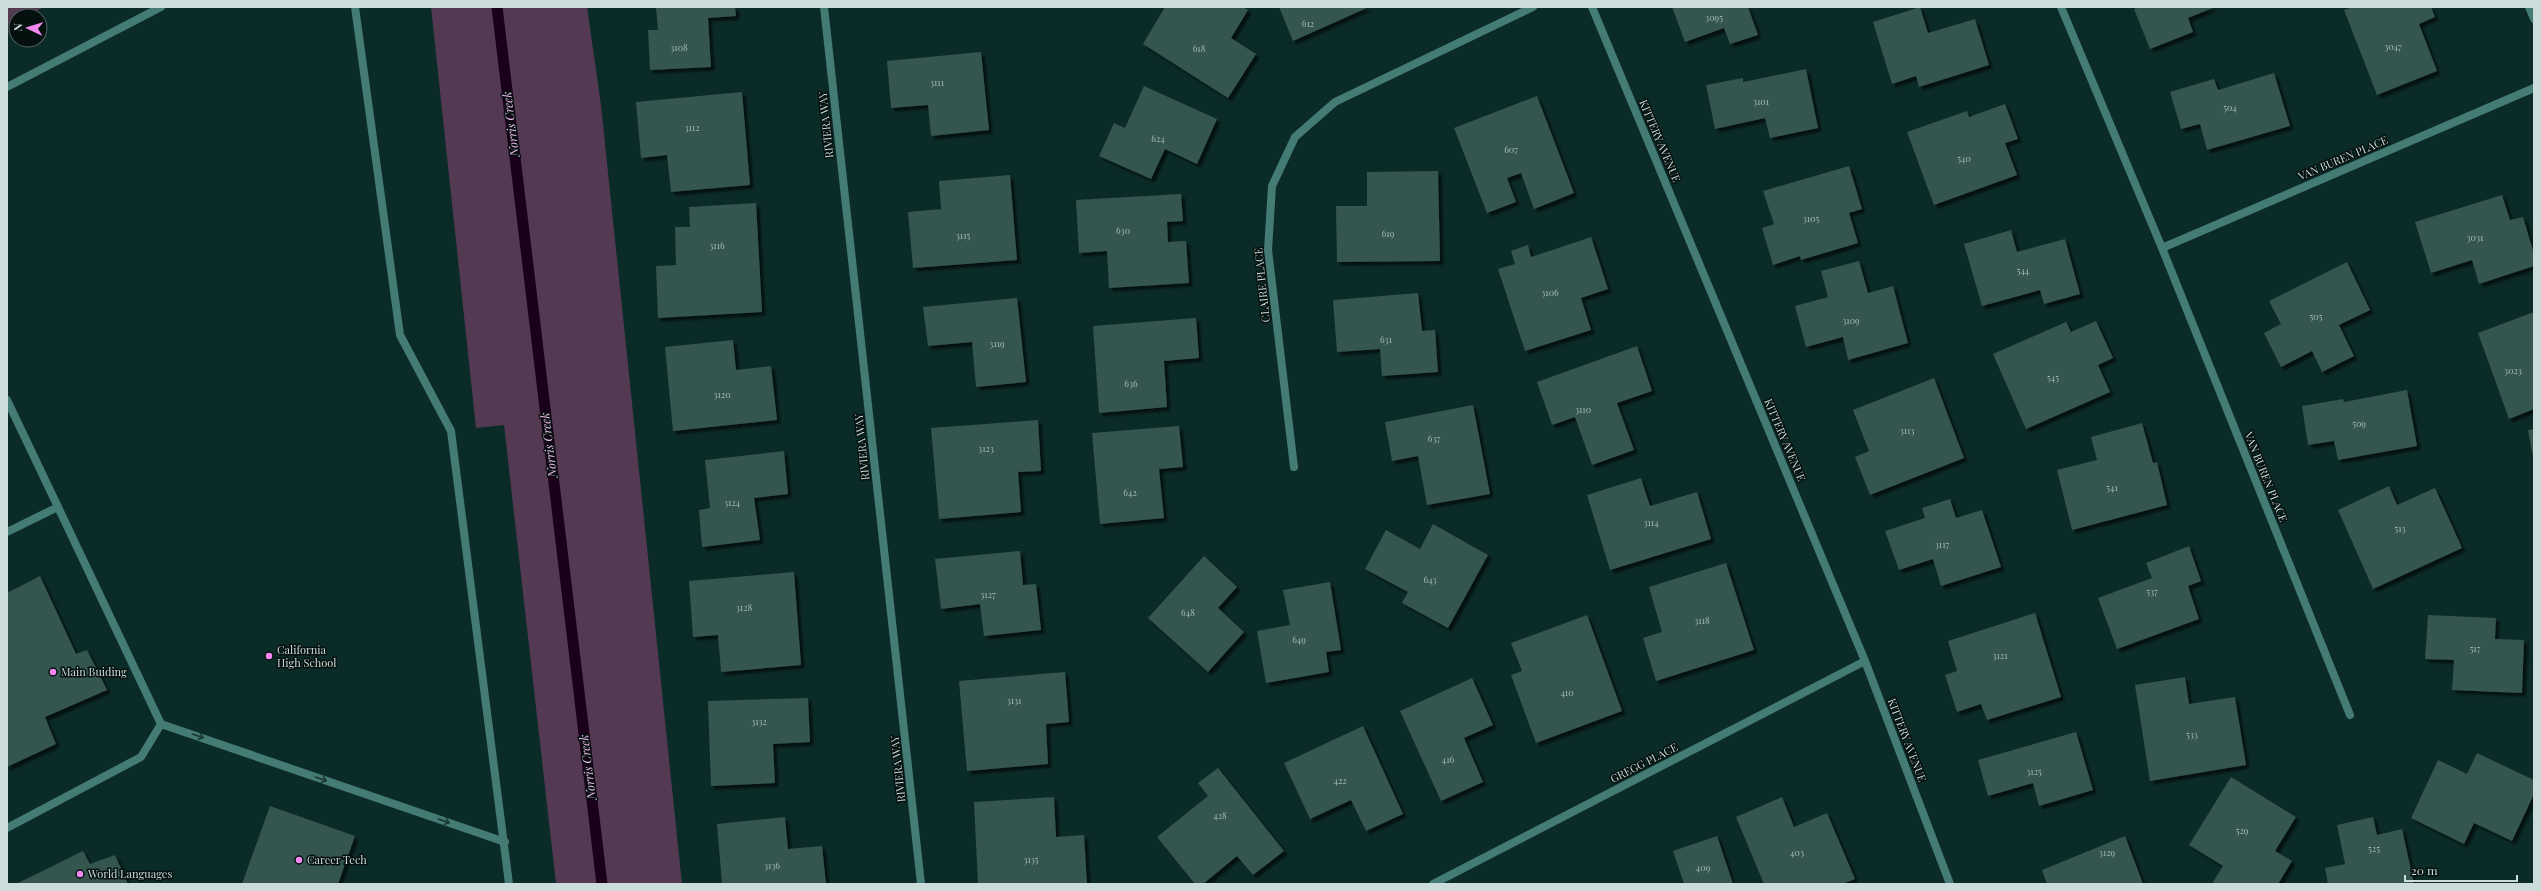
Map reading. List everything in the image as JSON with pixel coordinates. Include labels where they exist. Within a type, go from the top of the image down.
[{"type":"street","points":[[7,86],[161,7]]},
{"type":"street","points":[[355,7],[400,335],[451,431],[505,842],[509,884]]},
{"type":"street","name":"RIVIERA WAY","points":[[824,7],[922,884]]},
{"type":"street","name":"CLAIRE PLACE","points":[[1294,467],[1268,250],[1272,186],[1295,137],[1335,102],[1533,7]]},
{"type":"street","name":"KITTERY AVENUE","points":[[1592,7],[1865,661],[1950,884]]},
{"type":"street","name":"VAN BUREN PLACE","points":[[2061,7],[2162,248],[2350,715]]},
{"type":"street","points":[[2529,7],[2534,20]]},
{"type":"street","name":"VAN BUREN PLACE","points":[[2162,248],[2534,88]]},
{"type":"street","points":[[7,400],[161,724],[505,842]]},
{"type":"street","points":[[7,532],[58,507]]},
{"type":"street","name":"GREGG PLACE","points":[[1434,884],[1865,661]]},
{"type":"street","points":[[7,828],[141,757],[161,724]]},
{"type":"shaded area","points":[[7,7],[44,7],[8,8],[7,25]]},
{"type":"shaded area","points":[[431,7],[587,7],[601,105],[682,884],[556,884],[504,425],[476,428]]},
{"type":"building","points":[[656,7],[735,7],[736,16],[708,18],[711,67],[650,70],[648,30],[658,30]]},
{"type":"building","points":[[1165,7],[1243,7],[1248,10],[1231,38],[1256,54],[1228,98],[1143,44]]},
{"type":"building","points":[[1279,7],[1369,7],[1293,41]]},
{"type":"building","points":[[1672,7],[1748,7],[1758,35],[1730,44],[1724,28],[1685,42]]},
{"type":"building","points":[[1920,7],[1928,33],[1975,19],[1989,65],[1919,87],[1916,76],[1892,84],[1873,22]]},
{"type":"building","points":[[2139,7],[2215,7],[2188,18],[2193,32],[2150,49],[2134,9]]},
{"type":"building","points":[[2352,7],[2431,7],[2435,17],[2419,24],[2437,71],[2377,95],[2344,10]]},
{"type":"building","points":[[981,52],[989,130],[931,136],[928,105],[891,108],[887,61]]},
{"type":"building","points":[[1806,69],[1818,128],[1770,138],[1765,118],[1715,129],[1706,85],[1743,78],[1743,82]]},
{"type":"building","points":[[2274,73],[2290,126],[2207,150],[2200,124],[2181,129],[2170,92],[2214,79],[2218,90]]},
{"type":"building","points":[[1144,86],[1217,119],[1197,164],[1165,149],[1151,179],[1099,156],[1114,123],[1125,128]]},
{"type":"building","points":[[742,92],[750,185],[671,192],[667,155],[641,158],[636,102]]},
{"type":"building","points":[[1537,96],[1574,193],[1534,209],[1521,173],[1507,178],[1516,202],[1487,213],[1454,128]]},
{"type":"building","points":[[2005,104],[2018,139],[2005,143],[2017,175],[1934,205],[1907,132],[1967,111],[1969,117]]},
{"type":"building","points":[[1849,166],[1862,209],[1849,213],[1858,243],[1801,260],[1800,256],[1773,265],[1762,228],[1774,224],[1763,191]]},
{"type":"building","points":[[1438,171],[1440,261],[1337,262],[1336,206],[1367,206],[1367,172]]},
{"type":"building","points":[[1010,175],[1017,260],[913,268],[908,212],[941,209],[939,181]]},
{"type":"building","points":[[1181,194],[1183,221],[1167,222],[1168,242],[1186,241],[1189,283],[1109,288],[1107,251],[1079,253],[1076,200]]},
{"type":"building","points":[[2502,195],[2510,220],[2523,217],[2534,254],[2534,266],[2479,284],[2472,260],[2431,273],[2415,222]]},
{"type":"building","points":[[756,203],[762,312],[658,318],[656,266],[676,265],[675,227],[690,227],[689,207]]},
{"type":"building","points":[[2011,230],[2017,252],[2065,239],[2080,294],[2044,304],[2040,290],[1982,306],[1964,244]]},
{"type":"building","points":[[1591,237],[1608,289],[1581,298],[1591,330],[1525,351],[1498,269],[1515,264],[1511,251],[1528,245],[1531,257]]},
{"type":"building","points":[[1859,261],[1868,293],[1893,286],[1908,343],[1848,360],[1843,337],[1806,347],[1795,306],[1828,297],[1821,271]]},
{"type":"building","points":[[2347,262],[2370,310],[2339,325],[2354,356],[2322,372],[2312,351],[2281,367],[2264,333],[2281,324],[2269,301]]},
{"type":"building","points":[[1418,293],[1422,331],[1435,330],[1438,372],[1382,376],[1380,349],[1337,352],[1333,300]]},
{"type":"building","points":[[1017,298],[1026,382],[976,387],[972,342],[928,346],[923,307]]},
{"type":"building","points":[[2534,312],[2534,409],[2509,419],[2478,333]]},
{"type":"building","points":[[1196,318],[1199,358],[1164,361],[1167,407],[1099,413],[1093,326]]},
{"type":"building","points":[[2096,321],[2113,358],[2098,365],[2110,392],[2026,429],[1993,354],[2066,322],[2071,332]]},
{"type":"building","points":[[733,340],[736,370],[771,366],[777,420],[673,431],[665,347]]},
{"type":"building","points":[[1637,346],[1652,391],[1617,403],[1634,450],[1592,465],[1575,417],[1552,425],[1537,382]]},
{"type":"building","points":[[1934,378],[1964,458],[1870,495],[1855,457],[1869,451],[1853,410]]},
{"type":"building","points":[[2407,390],[2417,446],[2338,460],[2334,441],[2308,445],[2302,406],[2343,399],[2344,402]]},
{"type":"building","points":[[1473,405],[1490,494],[1427,505],[1418,456],[1392,461],[1385,422]]},
{"type":"building","points":[[1038,420],[1041,471],[1018,472],[1021,512],[939,519],[931,428]]},
{"type":"building","points":[[2142,423],[2153,463],[2157,462],[2167,505],[2072,530],[2057,470],[2097,460],[2091,437]]},
{"type":"building","points":[[1179,426],[1183,467],[1159,469],[1164,518],[1100,524],[1092,433]]},
{"type":"building","points":[[2534,429],[2534,457],[2533,457],[2528,430]]},
{"type":"building","points":[[784,451],[788,494],[754,498],[760,540],[702,547],[699,510],[710,508],[705,460]]},
{"type":"building","points":[[1641,478],[1650,506],[1697,492],[1711,539],[1610,570],[1587,495]]},
{"type":"building","points":[[2389,486],[2397,505],[2435,488],[2462,548],[2373,589],[2338,510]]},
{"type":"building","points":[[1950,499],[1956,518],[1982,510],[2001,567],[1941,586],[1933,559],[1899,570],[1885,531],[1925,518],[1922,508]]},
{"type":"building","points":[[1433,524],[1488,555],[1448,628],[1402,603],[1408,592],[1365,569],[1386,530],[1420,549]]},
{"type":"building","points":[[2189,546],[2201,581],[2188,586],[2199,619],[2117,649],[2098,598],[2152,578],[2146,563]]},
{"type":"building","points":[[1020,551],[1023,585],[1036,584],[1041,630],[984,636],[980,604],[941,609],[935,559]]},
{"type":"building","points":[[1204,556],[1237,587],[1218,608],[1244,632],[1208,672],[1148,618]]},
{"type":"building","points":[[1726,563],[1754,650],[1656,681],[1643,638],[1662,632],[1649,587]]},
{"type":"building","points":[[794,572],[801,665],[721,672],[718,635],[693,637],[689,581]]},
{"type":"building","name":"Main Buiding","points":[[40,576],[76,654],[87,650],[107,690],[45,717],[56,744],[7,767],[7,593]]},
{"type":"building","points":[[1330,582],[1341,650],[1326,652],[1329,672],[1266,683],[1257,631],[1290,625],[1283,590]]},
{"type":"building","points":[[2035,613],[2061,697],[1987,720],[1981,704],[1957,712],[1945,675],[1957,671],[1948,641]]},
{"type":"building","points":[[1587,615],[1622,711],[1536,743],[1511,675],[1522,671],[1511,643]]},
{"type":"building","points":[[2428,615],[2496,618],[2495,639],[2524,640],[2522,693],[2452,690],[2454,660],[2425,659]]},
{"type":"building","points":[[1065,672],[1069,722],[1046,724],[1048,764],[967,771],[959,681]]},
{"type":"building","points":[[2185,677],[2189,704],[2235,697],[2246,765],[2150,781],[2135,685]]},
{"type":"building","points":[[1472,678],[1493,725],[1464,738],[1483,782],[1441,801],[1400,711]]},
{"type":"building","points":[[808,698],[810,742],[773,744],[775,783],[711,786],[708,701]]},
{"type":"building","points":[[1363,726],[1403,814],[1366,831],[1351,800],[1310,819],[1284,763]]},
{"type":"building","points":[[2076,732],[2093,790],[2039,806],[2033,783],[1988,796],[1978,760]]},
{"type":"building","points":[[2477,753],[2534,780],[2534,794],[2512,841],[2474,823],[2464,844],[2411,818],[2438,760],[2467,774]]},
{"type":"building","points":[[1218,768],[1284,851],[1253,875],[1237,856],[1203,884],[1195,884],[1157,837],[1208,796],[1198,783]]},
{"type":"building","points":[[2231,777],[2296,817],[2275,851],[2292,861],[2278,884],[2217,884],[2213,882],[2223,866],[2189,845]]},
{"type":"building","points":[[1054,797],[1056,837],[1084,835],[1087,884],[978,884],[974,802]]},
{"type":"building","points":[[1782,797],[1794,827],[1827,813],[1855,879],[1842,884],[1764,884],[1736,817]]},
{"type":"building","name":"Career Tech","points":[[270,806],[355,836],[338,884],[242,884]]},
{"type":"building","points":[[785,817],[788,849],[822,846],[826,884],[722,884],[717,824]]},
{"type":"building","points":[[2373,817],[2377,835],[2402,829],[2414,884],[2328,884],[2325,868],[2345,864],[2337,825]]},
{"type":"building","points":[[1717,836],[1733,884],[1684,884],[1673,851]]},
{"type":"building","points":[[2125,836],[2143,884],[2047,884],[2042,870]]},
{"type":"building","name":"World Languages","points":[[83,851],[90,864],[115,855],[128,884],[16,884]]},
{"type":"waterway","name":"Norris Creek","points":[[497,7],[602,884]]},
{"type":"place","name":"California High School","points":[[269,656]]},
{"type":"place","name":"Main Buiding","points":[[53,672]]},
{"type":"place","name":"Career Tech","points":[[299,860]]},
{"type":"place","name":"World Languages","points":[[80,874]]}]
